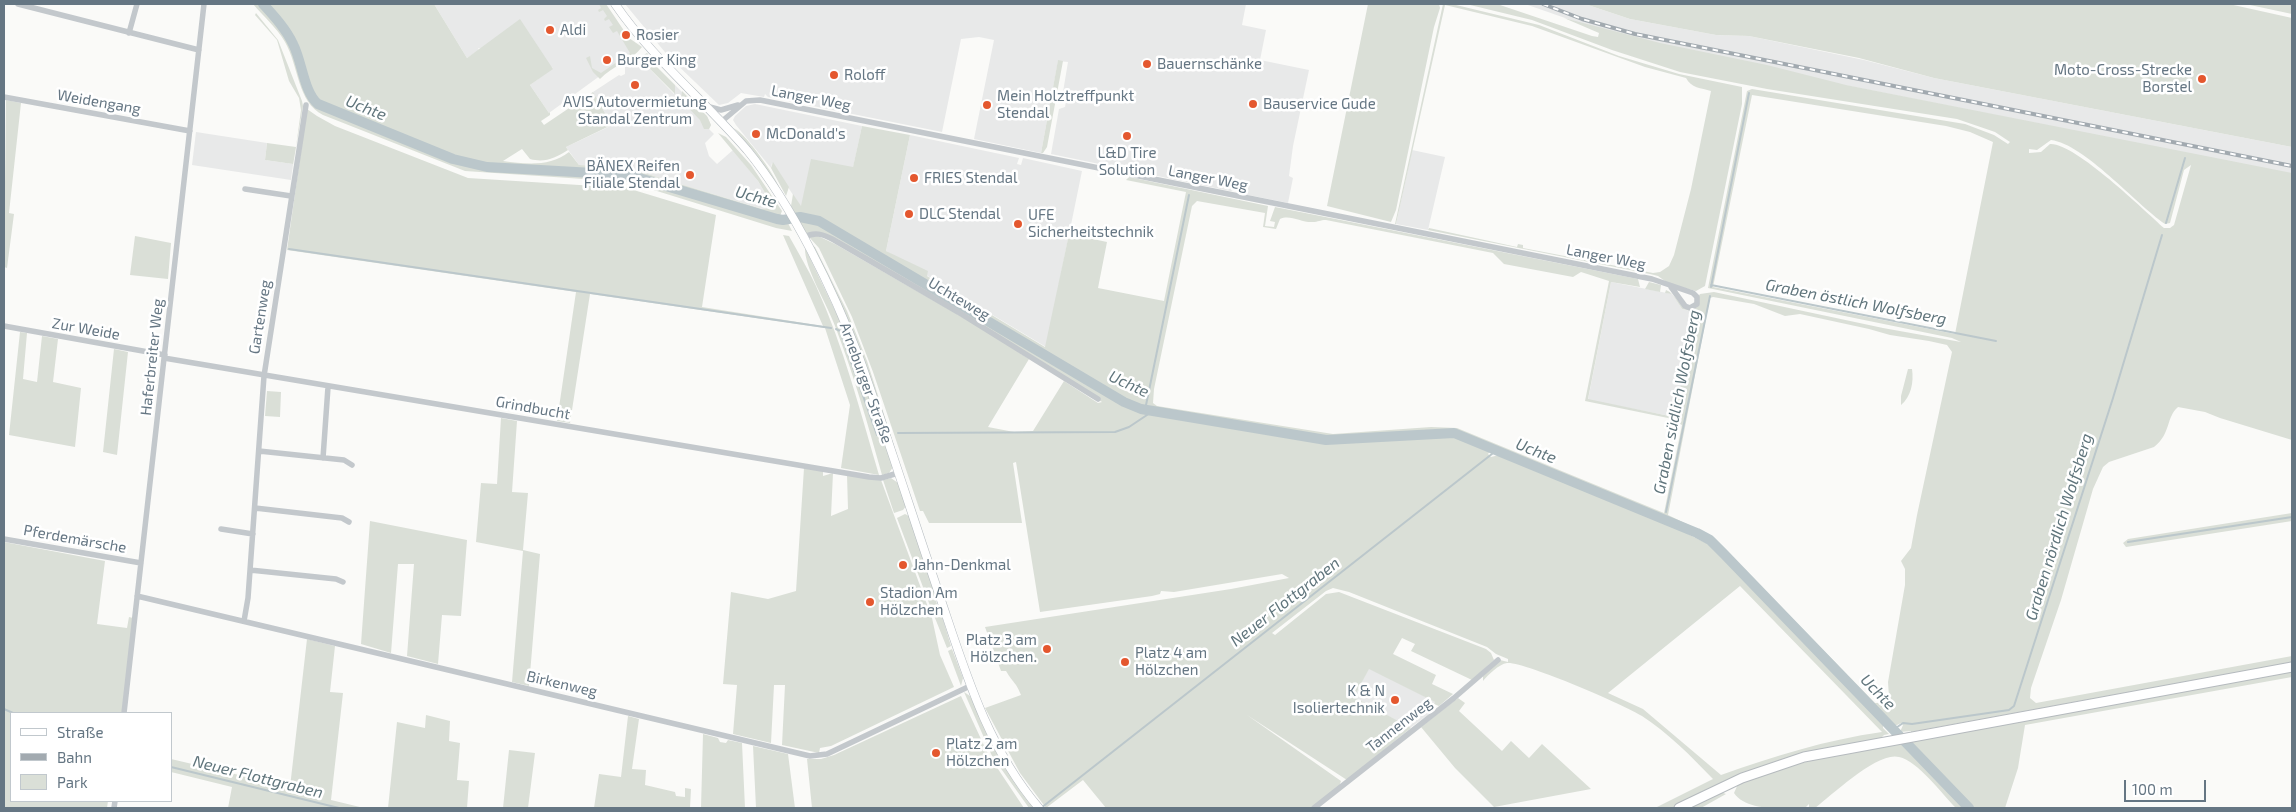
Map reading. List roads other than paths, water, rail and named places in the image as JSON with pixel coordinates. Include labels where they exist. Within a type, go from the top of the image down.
[{"type":"main road","name":"Arneburger Straße","points":[[614,4],[653,52],[721,122],[756,162],[803,238],[849,331],[970,686],[1006,762],[1036,806]]},
{"type":"main road","points":[[1678,808],[1726,784],[1784,763],[1889,740],[2292,667]]},
{"type":"street","points":[[18,4],[199,50]]},
{"type":"street","points":[[129,33],[137,4]]},
{"type":"street","name":"Haferbreiter Weg","points":[[124,712],[204,4]]},
{"type":"street","name":"Weidengang","points":[[4,97],[190,131]]},
{"type":"street","name":"Langer Weg","points":[[706,106],[721,110],[746,101],[760,100],[1652,279],[1695,295],[1698,299],[1697,304],[1690,308],[1685,306],[1671,287]]},
{"type":"street","points":[[721,122],[740,104]]},
{"type":"street","name":"Gartenweg","points":[[244,621],[250,570],[264,376],[306,105]]},
{"type":"street","points":[[245,189],[291,196]]},
{"type":"street","name":"Uchteweg","points":[[803,238],[809,234],[821,234],[834,240],[958,312],[1098,400]]},
{"type":"street","name":"Zur Weide","points":[[4,326],[165,357]]},
{"type":"street","name":"Grindbucht","points":[[165,357],[328,387],[869,477],[881,478],[898,473]]},
{"type":"street","points":[[323,458],[328,387]]},
{"type":"street","points":[[259,451],[344,460],[352,464]]},
{"type":"street","points":[[255,508],[342,518],[349,522]]},
{"type":"street","points":[[220,529],[252,534]]},
{"type":"street","name":"Pferdemärsche","points":[[4,539],[141,563]]},
{"type":"street","points":[[250,570],[336,579],[343,582]]},
{"type":"street","name":"Birkenweg","points":[[137,596],[810,756],[827,754],[970,686]]},
{"type":"street","name":"Tannenweg","points":[[1314,808],[1454,698],[1498,660]]},
{"type":"waterway","name":"Uchte","points":[[263,4],[290,38],[306,85],[313,99],[318,104],[453,159],[487,167],[629,175],[777,219],[783,220],[800,217],[819,221],[1124,402],[1141,409],[1326,440],[1454,433],[1697,533],[1710,540],[1724,554],[1969,808]]},
{"type":"waterway","name":"Graben südlich Wolfsberg","points":[[1711,287],[1749,93]]},
{"type":"waterway","name":"Graben nördlich Wolfsberg","points":[[2166,223],[2185,158]]},
{"type":"waterway","points":[[1145,410],[1189,195]]},
{"type":"waterway","name":"Graben nördlich Wolfsberg","points":[[1893,730],[1903,723],[1912,724],[2009,710],[2014,706],[2113,398],[2162,235]]},
{"type":"waterway","points":[[289,249],[831,328]]},
{"type":"waterway","name":"Graben östlich Wolfsberg","points":[[1711,285],[1996,341]]},
{"type":"waterway","name":"Graben südlich Wolfsberg","points":[[1666,512],[1710,296]]},
{"type":"waterway","points":[[836,329],[840,331],[877,435],[879,435]]},
{"type":"waterway","points":[[898,433],[1115,432],[1129,427],[1153,411]]},
{"type":"waterway","name":"Neuer Flottgraben","points":[[1041,808],[1497,450]]},
{"type":"waterway","points":[[2128,542],[2292,517]]},
{"type":"waterway","name":"Neuer Flottgraben","points":[[4,709],[11,712]]},
{"type":"waterway","name":"Neuer Flottgraben","points":[[172,767],[339,808]]},
{"type":"railway","points":[[1543,4],[1582,19],[1635,34],[2292,166]]},
{"type":"place","name":"Aldi","points":[[550,30]]},
{"type":"place","name":"Rosier","points":[[626,35]]},
{"type":"place","name":"Burger King","points":[[607,60]]},
{"type":"place","name":"Bauernschänke","points":[[1147,64]]},
{"type":"place","name":"Roloff","points":[[834,75]]},
{"type":"place","name":"Moto-Cross-Strecke Borstel","points":[[2202,79]]},
{"type":"place","name":"AVIS Autovermietung Standal Zentrum","points":[[635,85]]},
{"type":"place","name":"Bauservice Gude","points":[[1253,104]]},
{"type":"place","name":"Mein Holztreffpunkt Stendal","points":[[987,105]]},
{"type":"place","name":"McDonald's","points":[[756,134]]},
{"type":"place","name":"L&D Tire Solution","points":[[1127,136]]},
{"type":"place","name":"BÄNEX Reifen Filiale Stendal","points":[[690,175]]},
{"type":"place","name":"FRIES Stendal","points":[[914,178]]},
{"type":"place","name":"DLC Stendal","points":[[909,214]]},
{"type":"place","name":"UFE Sicherheitstechnik","points":[[1018,224]]},
{"type":"place","name":"Jahn-Denkmal","points":[[903,565]]},
{"type":"place","name":"Stadion Am Hölzchen","points":[[870,602]]},
{"type":"place","name":"Platz 3 am Hölzchen.","points":[[1047,649]]},
{"type":"place","name":"Platz 4 am Hölzchen","points":[[1125,662]]},
{"type":"place","name":"K & N Isoliertechnik","points":[[1395,700]]},
{"type":"place","name":"Platz 2 am Hölzchen","points":[[936,753]]}]
